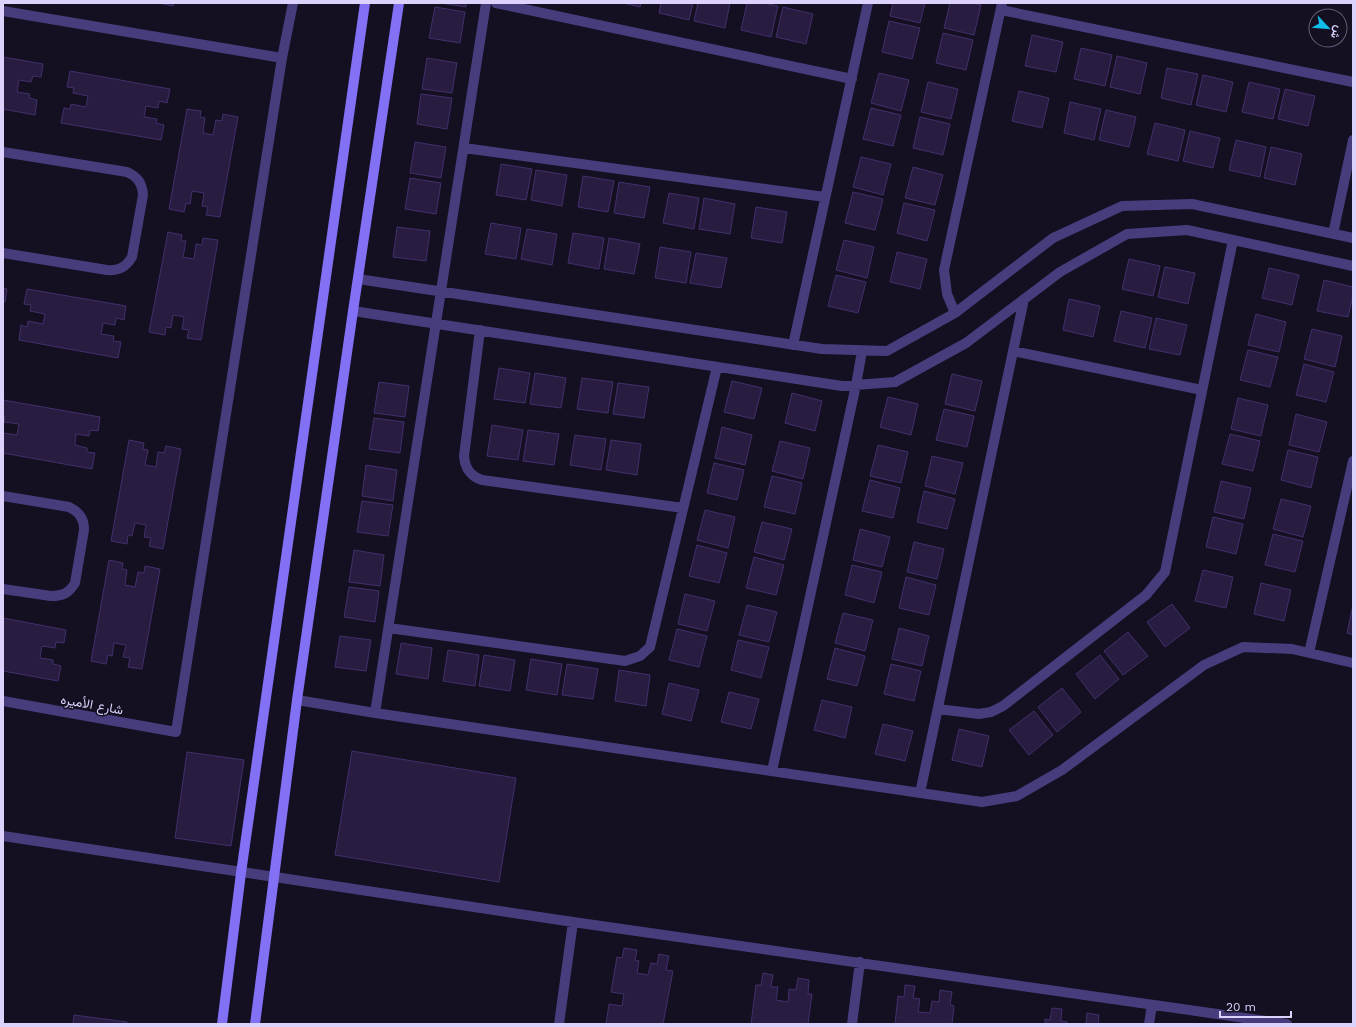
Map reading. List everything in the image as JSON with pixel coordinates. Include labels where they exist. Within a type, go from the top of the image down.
[{"type":"street","points":[[3,11],[282,58],[293,3]]},
{"type":"street","points":[[222,1024],[241,872],[365,3]]},
{"type":"street","points":[[255,1024],[297,700],[353,311],[400,3]]},
{"type":"street","points":[[375,713],[486,3]]},
{"type":"street","points":[[496,3],[852,79]]},
{"type":"street","points":[[793,345],[868,3]]},
{"type":"street","points":[[955,313],[946,294],[944,270],[1002,6],[1353,82]]},
{"type":"street","name":"شارع الأميره","points":[[3,701],[176,732],[282,58]]},
{"type":"street","points":[[1333,234],[1353,140]]},
{"type":"street","points":[[464,148],[825,197]]},
{"type":"street","points":[[3,152],[127,172],[140,180],[143,195],[132,257],[128,264],[122,268],[107,270],[3,253]]},
{"type":"street","points":[[358,279],[822,349],[887,351],[955,313],[1053,238],[1122,206],[1192,204],[1353,238]]},
{"type":"street","points":[[353,311],[842,386],[895,382],[966,343],[1060,272],[1127,234],[1187,230],[1353,266]]},
{"type":"street","points":[[938,709],[979,714],[991,712],[1003,706],[1146,595],[1165,572],[1233,240]]},
{"type":"street","points":[[920,793],[1024,298]]},
{"type":"street","points":[[480,330],[464,456],[464,463],[470,474],[482,480],[683,508]]},
{"type":"street","points":[[772,772],[856,385],[862,351]]},
{"type":"street","points":[[1013,351],[1202,390]]},
{"type":"street","points":[[389,628],[624,660],[640,656],[650,646],[717,367]]},
{"type":"street","points":[[1309,654],[1353,461]]},
{"type":"street","points":[[3,496],[69,507],[81,516],[84,522],[84,530],[75,583],[65,594],[51,596],[3,589]]},
{"type":"street","points":[[297,700],[375,713],[982,802],[1017,796],[1062,770],[1204,665],[1242,647],[1292,650],[1353,663]]},
{"type":"street","points":[[3,836],[573,922],[1152,1004],[1270,1023],[1287,1024]]},
{"type":"street","points":[[559,1024],[573,922]]},
{"type":"street","points":[[852,1024],[860,962]]},
{"type":"street","points":[[1149,1024],[1152,1004]]},
{"type":"building","points":[[159,3],[174,3],[173,6]]},
{"type":"building","points":[[440,3],[466,3],[466,7]]},
{"type":"building","points":[[623,3],[641,3],[640,7]]},
{"type":"building","points":[[661,3],[693,3],[689,20],[659,13]]},
{"type":"building","points":[[698,3],[730,3],[725,28],[694,21]]},
{"type":"building","points":[[747,3],[763,3],[778,6],[771,37],[741,30]]},
{"type":"building","points":[[893,3],[925,3],[920,23],[890,16]]},
{"type":"building","points":[[950,3],[973,3],[981,5],[974,35],[944,28]]},
{"type":"building","points":[[435,7],[465,12],[460,43],[429,38]]},
{"type":"building","points":[[783,7],[813,14],[806,44],[776,37]]},
{"type":"building","points":[[889,21],[920,28],[912,59],[882,52]]},
{"type":"building","points":[[943,33],[973,40],[966,70],[936,63]]},
{"type":"building","points":[[1032,35],[1063,42],[1056,72],[1025,66]]},
{"type":"building","points":[[1081,48],[1112,55],[1105,86],[1074,79]]},
{"type":"building","points":[[1117,56],[1147,63],[1140,94],[1110,87]]},
{"type":"building","points":[[3,57],[43,64],[41,77],[33,76],[31,82],[19,80],[17,92],[30,94],[29,98],[37,100],[35,115],[3,109]]},
{"type":"building","points":[[427,58],[457,63],[452,93],[422,89]]},
{"type":"building","points":[[1167,68],[1198,74],[1191,105],[1161,98]]},
{"type":"building","points":[[70,71],[170,89],[167,103],[159,101],[158,108],[146,106],[144,117],[157,119],[156,123],[164,125],[161,140],[61,123],[64,108],[70,109],[71,104],[86,107],[88,96],[73,93],[74,88],[67,87]]},
{"type":"building","points":[[879,73],[909,80],[901,111],[871,103]]},
{"type":"building","points":[[1203,75],[1233,82],[1226,112],[1196,105]]},
{"type":"building","points":[[928,82],[958,89],[951,119],[921,112]]},
{"type":"building","points":[[1249,82],[1280,89],[1273,119],[1242,112]]},
{"type":"building","points":[[1285,89],[1315,96],[1308,126],[1278,119]]},
{"type":"building","points":[[1019,91],[1049,98],[1042,128],[1012,121]]},
{"type":"building","points":[[421,94],[452,98],[447,129],[417,124]]},
{"type":"building","points":[[1070,102],[1101,109],[1094,140],[1064,133]]},
{"type":"building","points":[[871,108],[901,115],[893,146],[863,139]]},
{"type":"building","points":[[187,109],[201,111],[200,117],[205,118],[203,133],[213,135],[216,120],[222,121],[223,114],[238,117],[220,217],[206,215],[208,207],[202,206],[204,193],[192,191],[190,204],[186,203],[184,212],[169,209]]},
{"type":"building","points":[[1106,110],[1136,117],[1129,147],[1099,140]]},
{"type":"building","points":[[920,117],[950,124],[943,155],[913,148]]},
{"type":"building","points":[[1155,123],[1185,130],[1178,161],[1147,154]]},
{"type":"building","points":[[1190,131],[1220,138],[1213,168],[1183,161]]},
{"type":"building","points":[[1236,140],[1266,147],[1260,177],[1229,170]]},
{"type":"building","points":[[415,142],[446,147],[441,178],[410,173]]},
{"type":"building","points":[[1271,147],[1302,154],[1295,185],[1264,178]]},
{"type":"building","points":[[861,157],[891,164],[883,195],[853,187]]},
{"type":"building","points":[[501,164],[532,169],[526,200],[496,195]]},
{"type":"building","points":[[913,167],[943,175],[935,205],[905,198]]},
{"type":"building","points":[[536,170],[567,175],[562,206],[531,200]]},
{"type":"building","points":[[583,176],[614,181],[608,212],[578,207]]},
{"type":"building","points":[[410,178],[441,183],[436,214],[405,209]]},
{"type":"building","points":[[619,182],[650,187],[644,218],[614,213]]},
{"type":"building","points":[[853,192],[883,199],[875,230],[845,223]]},
{"type":"building","points":[[669,193],[699,198],[694,229],[663,223]]},
{"type":"building","points":[[704,198],[735,204],[730,234],[699,229]]},
{"type":"building","points":[[904,203],[935,210],[927,241],[897,233]]},
{"type":"building","points":[[756,207],[787,212],[782,243],[751,238]]},
{"type":"building","points":[[491,223],[521,228],[516,259],[485,254]]},
{"type":"building","points":[[397,227],[430,231],[426,261],[393,257]]},
{"type":"building","points":[[527,229],[557,234],[552,265],[521,259]]},
{"type":"building","points":[[168,232],[182,235],[181,241],[186,241],[183,257],[194,259],[196,244],[202,245],[203,238],[218,240],[201,340],[187,338],[189,330],[182,329],[184,317],[173,315],[171,328],[166,327],[165,335],[149,332]]},
{"type":"building","points":[[573,233],[604,238],[599,269],[568,263]]},
{"type":"building","points":[[609,238],[640,244],[634,274],[604,269]]},
{"type":"building","points":[[844,240],[874,247],[867,278],[836,270]]},
{"type":"building","points":[[660,247],[691,252],[686,283],[655,278]]},
{"type":"building","points":[[897,252],[927,259],[920,289],[890,282]]},
{"type":"building","points":[[696,253],[727,258],[721,288],[690,283]]},
{"type":"building","points":[[1129,259],[1160,266],[1153,296],[1122,289]]},
{"type":"building","points":[[1165,267],[1195,273],[1188,304],[1158,297]]},
{"type":"building","points":[[1269,268],[1299,275],[1292,305],[1262,298]]},
{"type":"building","points":[[836,275],[866,282],[858,313],[828,306]]},
{"type":"building","points":[[1324,280],[1353,287],[1353,295],[1348,317],[1317,311]]},
{"type":"building","points":[[3,288],[7,289],[5,302],[3,302]]},
{"type":"building","points":[[27,289],[126,306],[124,320],[116,318],[115,325],[103,323],[101,334],[114,336],[113,341],[121,342],[118,358],[19,340],[21,325],[27,327],[28,321],[43,324],[45,314],[30,311],[31,305],[24,304]]},
{"type":"building","points":[[1069,299],[1100,306],[1093,337],[1063,330]]},
{"type":"building","points":[[1121,311],[1152,318],[1145,348],[1114,341]]},
{"type":"building","points":[[1256,314],[1286,322],[1279,352],[1248,345]]},
{"type":"building","points":[[1156,318],[1187,325],[1180,355],[1149,349]]},
{"type":"building","points":[[1312,329],[1342,336],[1335,367],[1304,359]]},
{"type":"building","points":[[1248,350],[1278,357],[1270,387],[1240,380]]},
{"type":"building","points":[[1304,364],[1334,372],[1326,402],[1296,395]]},
{"type":"building","points":[[499,368],[530,373],[525,403],[494,399]]},
{"type":"building","points":[[535,373],[566,378],[561,408],[530,404]]},
{"type":"building","points":[[952,374],[982,381],[975,411],[945,404]]},
{"type":"building","points":[[582,378],[613,382],[608,413],[577,409]]},
{"type":"building","points":[[732,381],[762,388],[754,419],[724,412]]},
{"type":"building","points":[[379,382],[409,386],[405,417],[374,413]]},
{"type":"building","points":[[618,383],[649,387],[644,418],[613,414]]},
{"type":"building","points":[[792,393],[822,401],[815,431],[785,423]]},
{"type":"building","points":[[888,397],[918,404],[911,435],[880,427]]},
{"type":"building","points":[[1238,398],[1268,405],[1261,436],[1231,429]]},
{"type":"building","points":[[3,400],[100,417],[98,431],[90,430],[89,436],[76,434],[75,445],[87,448],[87,452],[95,453],[92,469],[3,453],[3,433],[17,435],[19,424],[4,422],[5,416],[3,416]]},
{"type":"building","points":[[944,409],[974,416],[967,447],[936,440]]},
{"type":"building","points":[[1296,414],[1327,422],[1319,452],[1289,445]]},
{"type":"building","points":[[374,418],[404,422],[400,453],[369,449]]},
{"type":"building","points":[[492,425],[523,430],[518,460],[487,456]]},
{"type":"building","points":[[722,427],[752,435],[745,465],[715,458]]},
{"type":"building","points":[[528,430],[559,434],[554,465],[523,461]]},
{"type":"building","points":[[1230,434],[1260,441],[1253,471],[1222,464]]},
{"type":"building","points":[[575,435],[606,439],[601,470],[570,465]]},
{"type":"building","points":[[129,440],[144,443],[143,449],[148,450],[145,465],[156,467],[158,452],[164,453],[166,446],[181,449],[163,549],[149,546],[151,538],[144,537],[146,525],[135,523],[132,536],[128,535],[127,544],[111,541]]},
{"type":"building","points":[[611,440],[641,444],[637,475],[606,470]]},
{"type":"building","points":[[780,441],[810,448],[803,479],[772,471]]},
{"type":"building","points":[[878,445],[908,452],[901,483],[870,476]]},
{"type":"building","points":[[1288,450],[1318,457],[1311,488],[1281,480]]},
{"type":"building","points":[[932,456],[963,463],[955,494],[925,486]]},
{"type":"building","points":[[714,463],[744,470],[737,500],[707,493]]},
{"type":"building","points":[[366,465],[397,470],[393,501],[362,496]]},
{"type":"building","points":[[772,476],[802,483],[795,514],[764,507]]},
{"type":"building","points":[[870,480],[900,488],[893,518],[862,511]]},
{"type":"building","points":[[1221,481],[1251,488],[1244,519],[1214,512]]},
{"type":"building","points":[[924,491],[955,499],[947,529],[917,522]]},
{"type":"building","points":[[1281,499],[1311,506],[1303,537],[1273,529]]},
{"type":"building","points":[[362,501],[393,505],[388,536],[357,532]]},
{"type":"building","points":[[705,510],[735,517],[728,548],[697,540]]},
{"type":"building","points":[[1213,517],[1243,524],[1236,554],[1206,547]]},
{"type":"building","points":[[762,522],[792,529],[784,560],[754,552]]},
{"type":"building","points":[[860,529],[890,537],[882,567],[853,560]]},
{"type":"building","points":[[1273,534],[1303,541],[1295,572],[1265,565]]},
{"type":"building","points":[[914,542],[944,549],[937,579],[907,572]]},
{"type":"building","points":[[697,545],[727,553],[719,583],[689,576]]},
{"type":"building","points":[[354,550],[384,555],[380,586],[349,582]]},
{"type":"building","points":[[754,557],[784,565],[776,595],[746,588]]},
{"type":"building","points":[[109,560],[123,563],[122,569],[127,570],[125,585],[135,587],[138,572],[144,573],[145,566],[160,569],[142,669],[128,667],[130,658],[123,657],[126,645],[114,643],[112,656],[108,655],[106,664],[91,661]]},
{"type":"building","points":[[852,565],[882,572],[874,603],[845,595]]},
{"type":"building","points":[[1203,570],[1233,577],[1226,608],[1195,601]]},
{"type":"building","points":[[906,577],[936,585],[929,615],[899,608]]},
{"type":"building","points":[[1261,583],[1291,590],[1284,621],[1254,614]]},
{"type":"building","points":[[349,587],[379,591],[375,622],[344,617]]},
{"type":"building","points":[[685,594],[715,601],[707,631],[678,624]]},
{"type":"building","points":[[1172,604],[1190,628],[1165,647],[1147,622]]},
{"type":"building","points":[[747,605],[777,612],[769,642],[739,635]]},
{"type":"building","points":[[1353,605],[1353,635],[1347,633]]},
{"type":"building","points":[[843,613],[873,620],[865,651],[835,643]]},
{"type":"building","points":[[3,618],[66,630],[64,643],[56,642],[55,648],[42,646],[40,658],[53,660],[53,664],[61,666],[58,681],[3,671]]},
{"type":"building","points":[[899,628],[929,636],[922,666],[892,659]]},
{"type":"building","points":[[677,629],[707,636],[699,667],[669,660]]},
{"type":"building","points":[[1128,632],[1148,656],[1123,675],[1104,651]]},
{"type":"building","points":[[340,636],[371,640],[366,671],[335,667]]},
{"type":"building","points":[[738,640],[769,647],[761,678],[731,670]]},
{"type":"building","points":[[401,643],[432,648],[428,679],[396,674]]},
{"type":"building","points":[[835,648],[865,656],[857,686],[827,679]]},
{"type":"building","points":[[448,650],[479,655],[475,686],[443,681]]},
{"type":"building","points":[[484,655],[515,660],[510,691],[479,686]]},
{"type":"building","points":[[1100,655],[1119,679],[1095,699],[1076,674]]},
{"type":"building","points":[[531,659],[562,664],[557,695],[526,690]]},
{"type":"building","points":[[567,664],[598,669],[593,699],[562,695]]},
{"type":"building","points":[[891,664],[921,671],[914,701],[884,694]]},
{"type":"building","points":[[619,670],[650,675],[646,706],[615,701]]},
{"type":"building","points":[[669,683],[699,690],[691,721],[662,714]]},
{"type":"building","points":[[1062,688],[1081,712],[1057,732],[1038,707]]},
{"type":"building","points":[[729,692],[759,699],[751,729],[721,722]]},
{"type":"building","points":[[822,700],[852,707],[845,738],[814,730]]},
{"type":"building","points":[[1034,711],[1053,735],[1029,755],[1009,730]]},
{"type":"building","points":[[883,724],[913,731],[905,761],[875,754]]},
{"type":"building","points":[[959,729],[989,736],[982,767],[952,760]]},
{"type":"building","points":[[352,751],[516,778],[499,882],[335,855]]},
{"type":"building","points":[[187,752],[244,760],[231,846],[175,838]]},
{"type":"building","points":[[624,948],[637,950],[635,960],[639,961],[637,973],[648,975],[651,963],[657,964],[659,954],[669,956],[666,970],[673,971],[663,1024],[606,1024],[609,1004],[622,1006],[624,994],[611,992],[617,957],[622,958]]},
{"type":"building","points":[[763,973],[773,975],[771,987],[778,987],[776,1000],[788,1002],[789,989],[796,990],[798,978],[809,980],[808,994],[812,994],[808,1024],[751,1024],[756,985],[761,985]]},
{"type":"building","points":[[905,985],[915,986],[913,998],[920,999],[918,1012],[930,1013],[932,1001],[939,1002],[940,990],[952,992],[950,1005],[954,1006],[952,1024],[895,1024],[898,996],[904,997]]},
{"type":"building","points":[[1052,1008],[1062,1009],[1061,1021],[1067,1022],[1067,1024],[1045,1024],[1045,1019],[1050,1020]]},
{"type":"building","points":[[1087,1013],[1099,1015],[1098,1024],[1086,1024]]},
{"type":"building","points":[[74,1015],[127,1022],[127,1024],[73,1024]]}]
